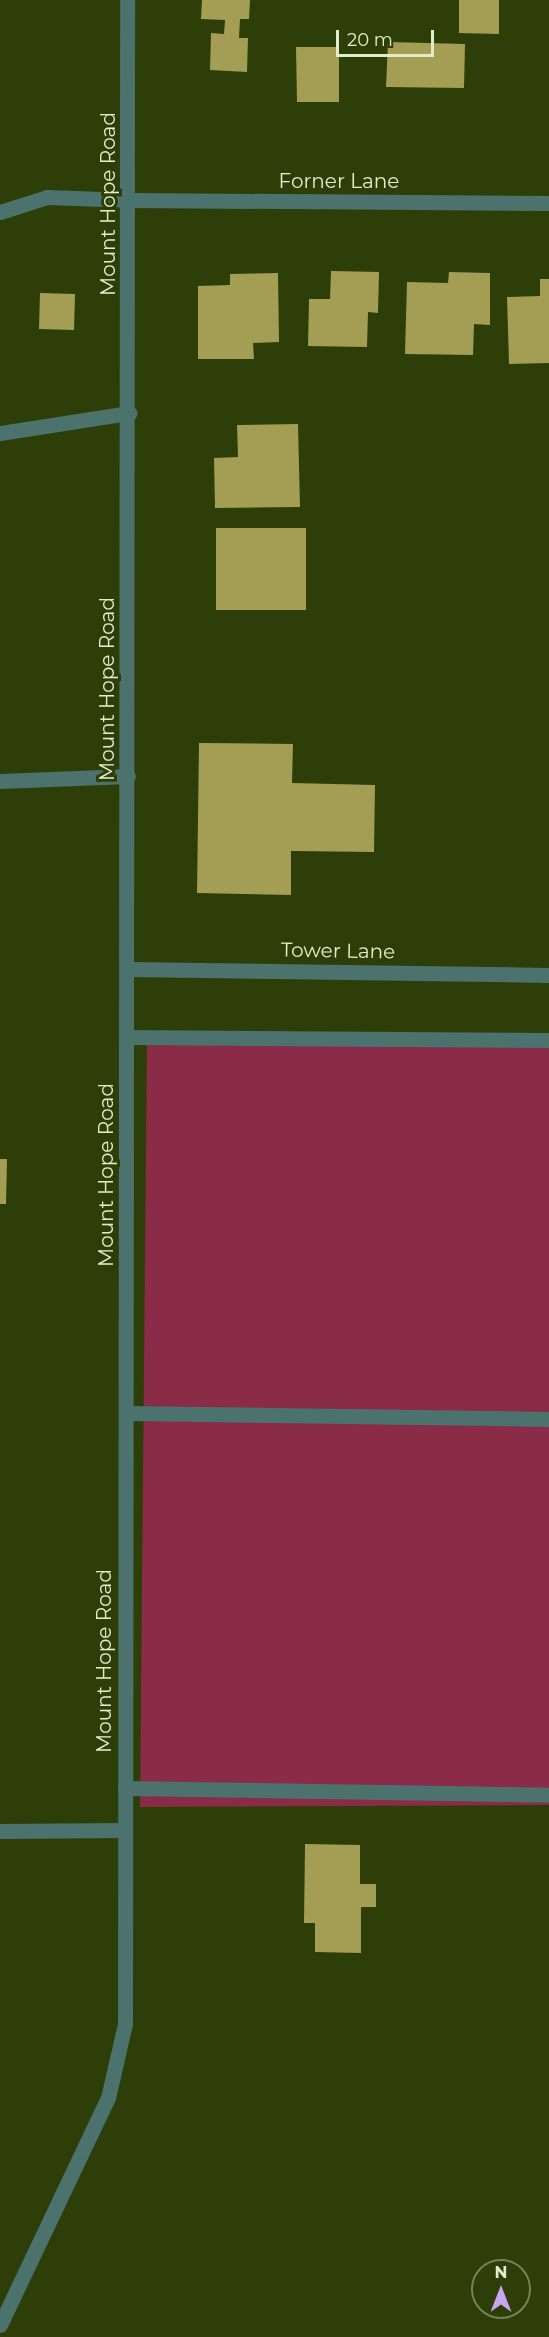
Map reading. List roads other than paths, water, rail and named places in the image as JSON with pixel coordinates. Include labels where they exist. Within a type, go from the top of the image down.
[{"type":"street","name":"Mount Hope Road","points":[[0,2325],[108,2098],[125,2024],[129,413],[127,0]]},
{"type":"street","name":"Forner Lane","points":[[0,212],[47,197],[129,200],[549,203]]},
{"type":"street","points":[[0,433],[129,413]]},
{"type":"street","points":[[0,781],[128,776]]},
{"type":"street","name":"Tower Lane","points":[[127,969],[549,975]]},
{"type":"street","points":[[127,1037],[549,1040]]},
{"type":"street","points":[[126,1413],[549,1419]]},
{"type":"street","points":[[125,1788],[549,1795]]},
{"type":"street","points":[[0,1831],[125,1830]]}]
